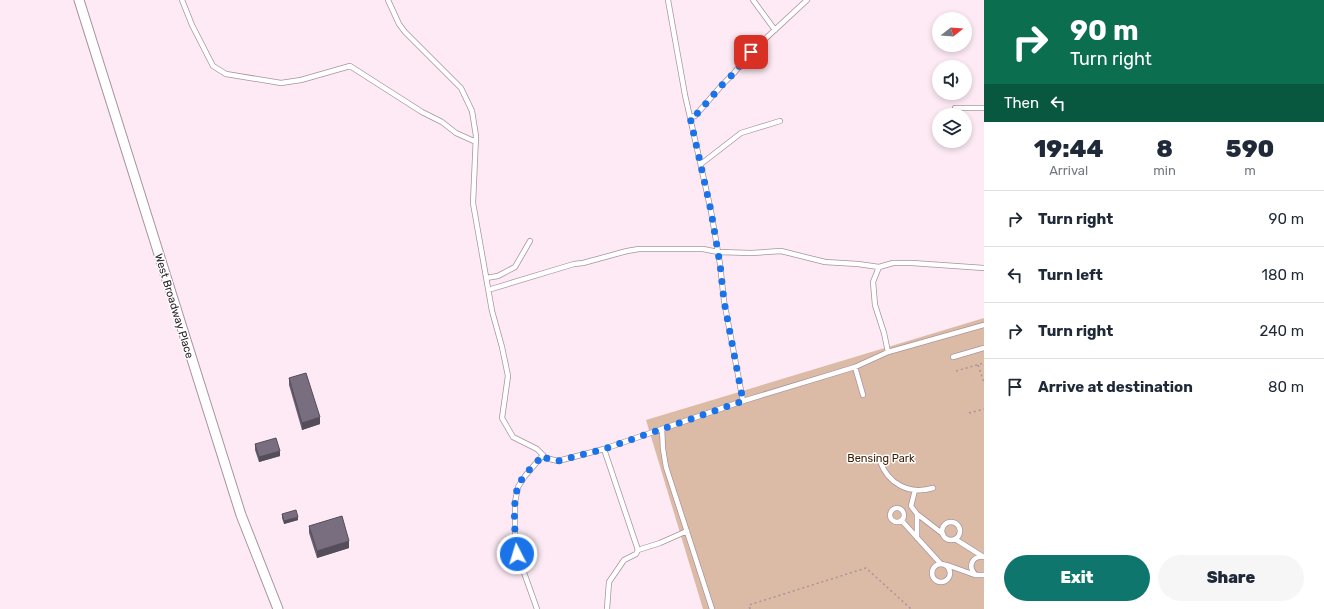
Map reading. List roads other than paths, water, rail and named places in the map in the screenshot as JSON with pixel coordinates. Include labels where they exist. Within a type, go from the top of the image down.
[{"type":"street","name":"West Broadway Place","points":[[79,0],[238,508],[278,609]]},
{"type":"lane","points":[[182,0],[192,25],[213,66],[226,74],[282,83],[301,80],[350,66],[422,112],[442,122],[456,133],[476,142]]},
{"type":"lane","points":[[388,0],[399,24],[405,32],[462,88],[472,111],[476,136],[473,204],[492,311],[508,376],[502,418],[513,437],[537,449],[546,458],[558,461],[604,449],[743,401],[855,367],[888,352],[984,325]]},
{"type":"lane","points":[[668,0],[718,252],[724,301],[743,401]]},
{"type":"lane","points":[[753,0],[775,30]]},
{"type":"lane","points":[[690,117],[695,116],[751,52],[807,0]]},
{"type":"lane","points":[[972,108],[984,108]]},
{"type":"lane","points":[[701,164],[741,134],[780,121]]},
{"type":"lane","points":[[486,278],[498,276],[515,266],[530,241]]},
{"type":"lane","points":[[488,290],[574,264],[597,260],[627,251],[646,249],[703,249],[718,252],[751,253],[781,251],[825,262],[879,267],[893,263],[912,263],[984,268]]},
{"type":"lane","points":[[879,267],[873,282],[876,305],[888,352]]},
{"type":"lane","points":[[953,357],[984,348]]},
{"type":"lane","points":[[855,367],[863,395]]},
{"type":"lane","points":[[662,429],[666,467],[712,609]]},
{"type":"lane","points":[[604,449],[638,550]]},
{"type":"lane","points":[[537,609],[517,554],[515,543],[515,502],[518,487],[525,476],[543,455]]},
{"type":"lane","points":[[880,461],[886,474],[891,480],[905,488],[915,490],[933,488]]},
{"type":"lane","points":[[915,490],[911,506],[917,514],[949,540],[955,539],[959,536],[960,527],[955,523],[949,522],[944,525],[942,531],[943,534]]},
{"type":"lane","points":[[917,514],[917,538]]},
{"type":"lane","points":[[902,521],[940,563],[976,575],[984,575]]},
{"type":"lane","points":[[607,609],[609,582],[624,560],[636,554],[638,550],[660,543],[687,531]]},
{"type":"lane","points":[[955,539],[984,557]]},
{"type":"lane","points":[[976,575],[971,570],[972,561],[977,557],[984,557]]},
{"type":"lane","points":[[940,563],[934,566],[931,571],[932,577],[937,582],[943,582],[948,579],[950,570],[946,565]]},
{"type":"park label","name":"Bensing Park","points":[[881,458]]}]
